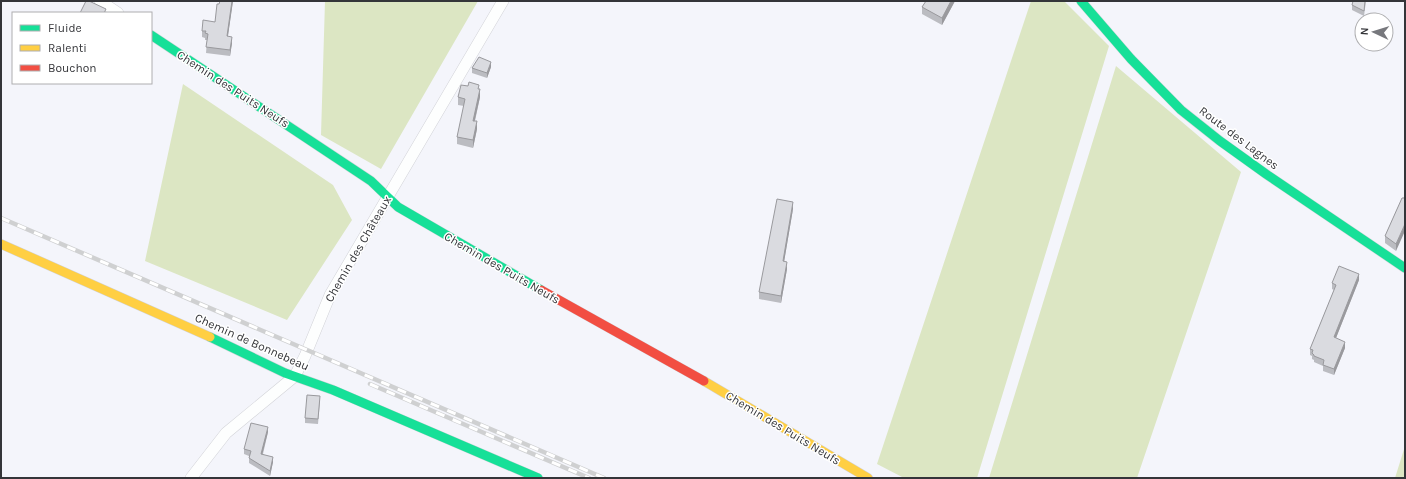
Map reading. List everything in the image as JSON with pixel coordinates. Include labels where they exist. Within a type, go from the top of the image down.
[{"type":"street","points":[[100,1],[116,12]]},
{"type":"street","name":"Chemin des Châteaux","points":[[191,478],[226,433],[295,376],[308,350],[330,295],[503,1]]},
{"type":"street","name":"Route des Lagnes","points":[[1081,1],[1131,59],[1181,110],[1220,141],[1266,174],[1405,268]]},
{"type":"street","name":"Chemin des Puits Neufs","points":[[152,36],[371,181],[398,207],[568,306],[704,381],[868,478]]},
{"type":"street","name":"Chemin de Bonnebeau","points":[[1,244],[235,348],[285,373],[333,390],[538,478]]},
{"type":"green space","points":[[325,1],[478,1],[381,169],[321,135]]},
{"type":"green space","points":[[1031,1],[1064,1],[1109,46],[977,478],[904,478],[877,464]]},
{"type":"green space","points":[[1116,66],[1241,172],[1137,478],[989,478]]},
{"type":"green space","points":[[183,84],[333,185],[352,220],[287,320],[145,261]]},
{"type":"green space","points":[[1405,446],[1405,478],[1395,478]]},
{"type":"building","points":[[86,1],[106,9],[104,12],[80,12]]},
{"type":"building","points":[[220,1],[232,1],[227,36],[232,37],[230,50],[206,47],[208,34],[205,33],[206,31],[202,31],[203,20],[215,22],[217,4],[219,4]]},
{"type":"building","points":[[926,1],[951,1],[942,18],[922,7]]},
{"type":"building","points":[[1353,1],[1365,1],[1364,11],[1352,5]]},
{"type":"building","points":[[479,57],[491,62],[487,73],[472,68]]},
{"type":"building","points":[[469,82],[479,85],[478,89],[480,89],[473,121],[477,121],[473,140],[457,137],[465,99],[458,97],[461,85],[468,86]]},
{"type":"building","points":[[1405,196],[1405,224],[1396,244],[1385,236],[1402,198]]},
{"type":"building","points":[[777,199],[793,202],[783,261],[787,262],[781,296],[759,292]]},
{"type":"building","points":[[1339,266],[1359,274],[1334,337],[1345,342],[1334,369],[1323,365],[1324,360],[1314,356],[1312,353],[1313,350],[1310,349],[1336,285],[1332,283]]},
{"type":"building","points":[[307,395],[320,396],[318,419],[305,418]]},
{"type":"building","points":[[251,423],[268,427],[261,454],[273,457],[270,471],[249,458],[251,451],[244,449]]},
{"type":"railway","points":[[1,218],[604,478]]},
{"type":"railway","points":[[370,384],[589,478]]},
{"type":"traffic: fast","points":[[1081,1],[1131,59],[1181,110],[1220,141],[1266,174],[1405,268]]},
{"type":"traffic: fast","points":[[152,36],[371,181],[398,207],[541,290]]},
{"type":"traffic: fast","points":[[210,337],[285,373],[333,390],[538,478]]},
{"type":"traffic: slow","points":[[1,244],[210,337]]},
{"type":"traffic: slow","points":[[704,381],[868,478]]},
{"type":"traffic: jam","points":[[541,290],[704,381]]}]
